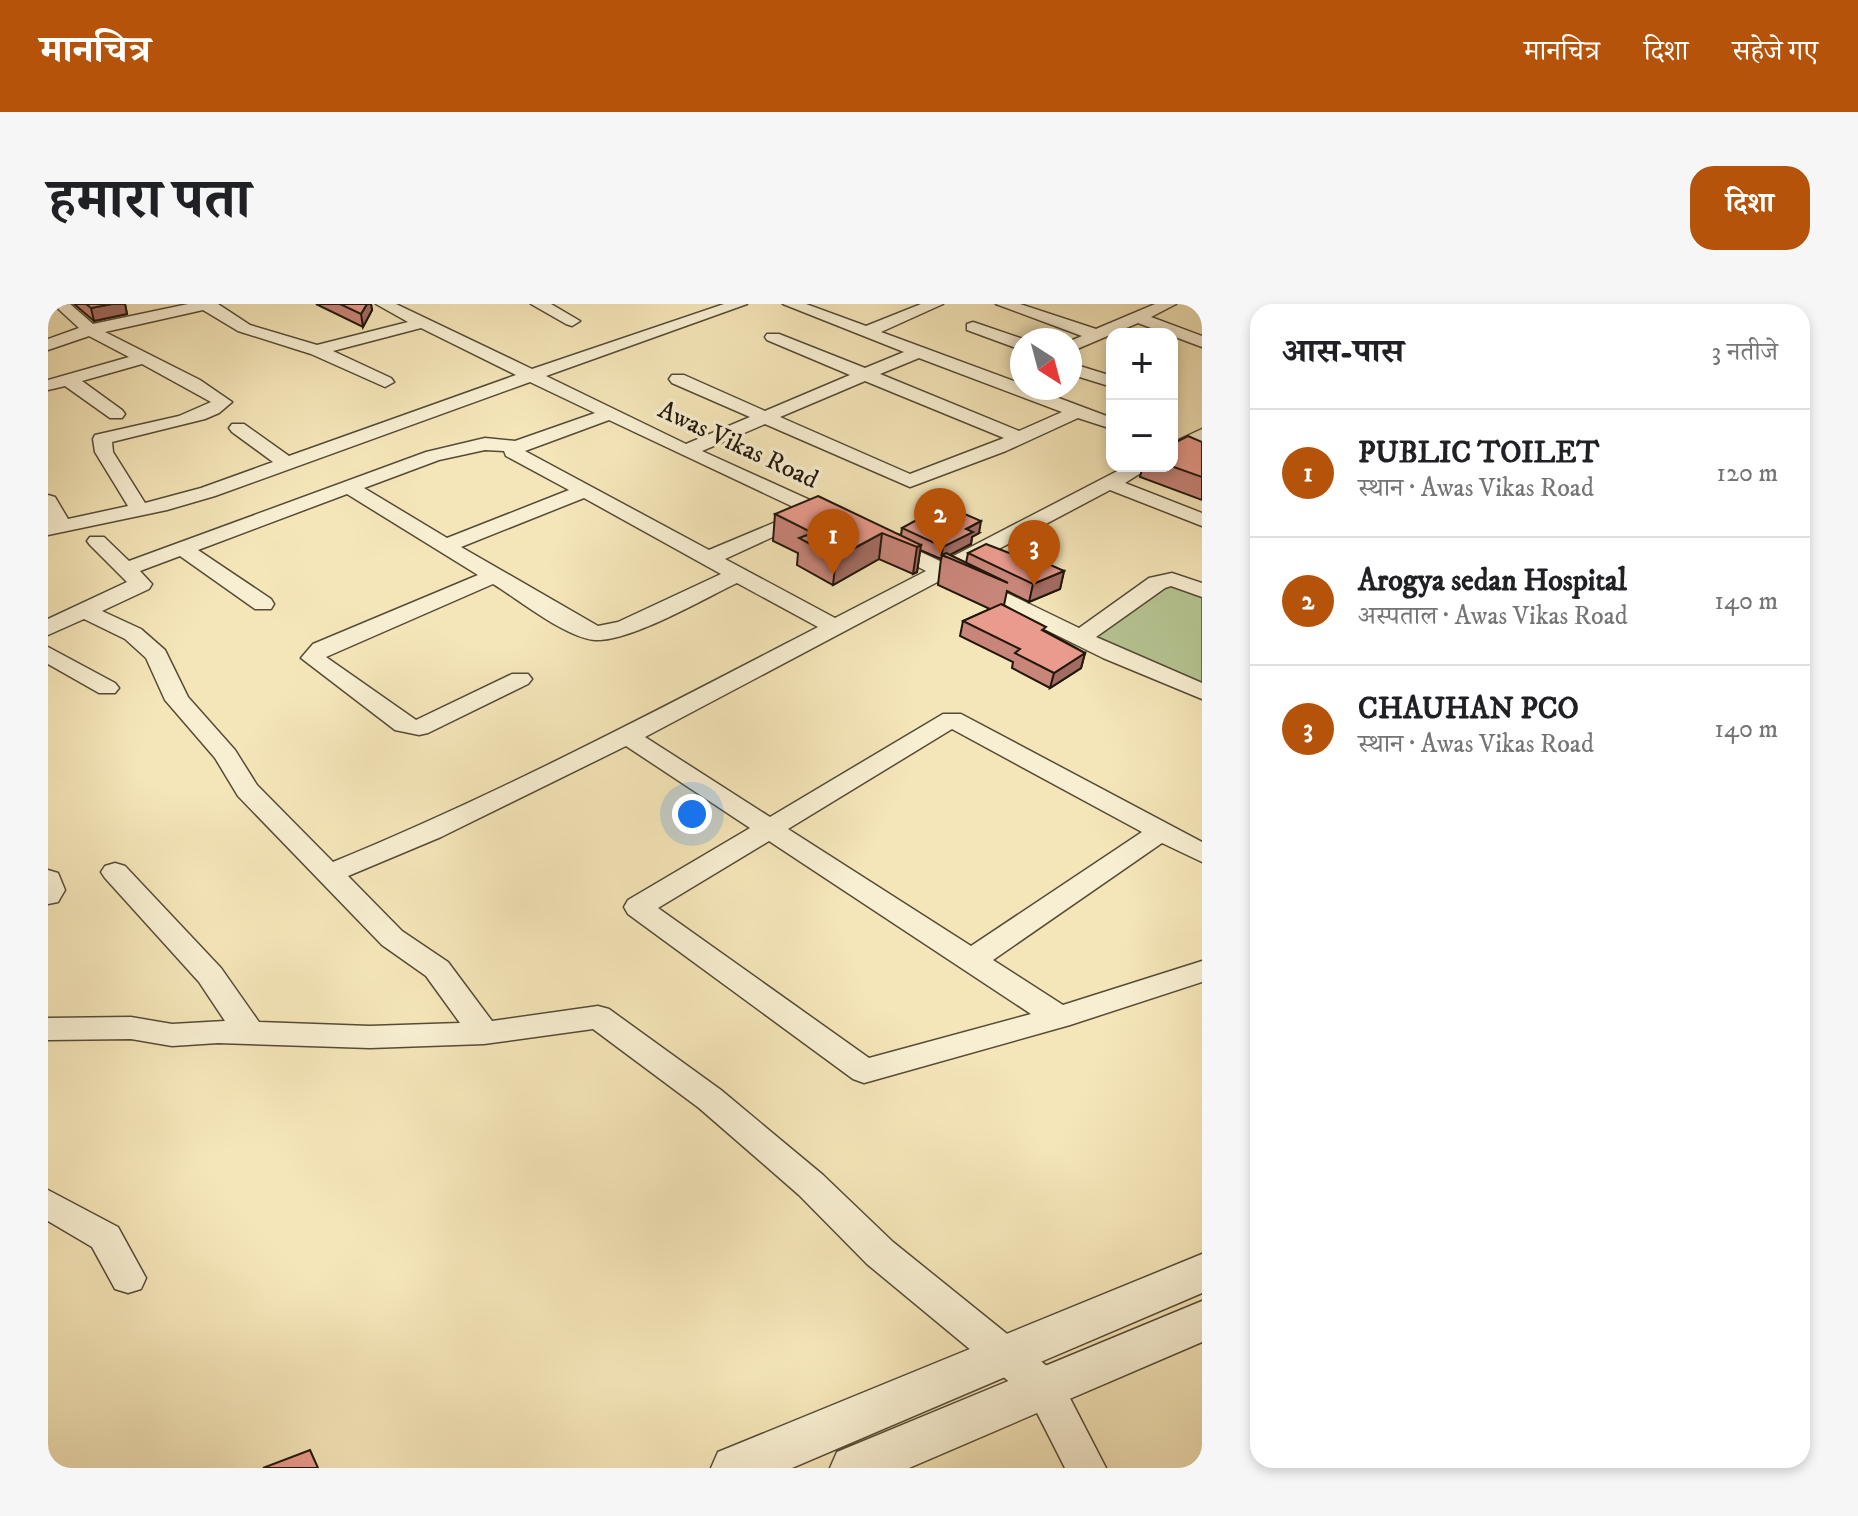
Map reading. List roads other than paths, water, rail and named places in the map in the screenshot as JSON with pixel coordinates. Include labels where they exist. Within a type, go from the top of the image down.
[{"type":"street","points":[[61,304],[90,330],[223,402],[213,409],[176,421],[102,439],[104,452],[140,510]]},
{"type":"street","points":[[48,345],[90,330],[207,304],[244,328],[317,350],[385,382]]},
{"type":"street","name":"Awas Vikas Road","points":[[384,304],[1080,638],[1202,692]]},
{"type":"street","points":[[539,304],[572,321]]},
{"type":"street","points":[[48,501],[55,527],[208,492],[531,375],[739,304]]},
{"type":"street","points":[[791,304],[1106,422]]},
{"type":"street","points":[[812,312],[833,304]]},
{"type":"street","points":[[866,332],[935,304]]},
{"type":"street","points":[[1004,304],[1097,335]]},
{"type":"street","points":[[1082,342],[1168,304]]},
{"type":"street","points":[[1136,317],[1202,342]]},
{"type":"street","points":[[317,350],[421,323]]},
{"type":"street","points":[[973,327],[1010,340]]},
{"type":"street","points":[[773,337],[1021,438]]},
{"type":"street","points":[[686,451],[920,351]]},
{"type":"street","points":[[48,385],[145,358]]},
{"type":"street","points":[[1082,372],[1106,380]]},
{"type":"street","points":[[999,380],[1010,375]]},
{"type":"street","points":[[678,379],[910,481],[1021,438],[1078,411]]},
{"type":"street","points":[[69,380],[116,414]]},
{"type":"street","points":[[126,569],[347,486],[472,446],[517,447],[610,414]]},
{"type":"street","points":[[238,428],[287,463]]},
{"type":"street","points":[[1178,446],[1202,435]]},
{"type":"street","points":[[517,447],[513,452],[518,458],[585,491],[834,627]]},
{"type":"street","points":[[1178,449],[1202,457]]},
{"type":"street","points":[[328,874],[432,831],[627,736],[1130,472]]},
{"type":"street","points":[[1109,483],[1202,520]]},
{"type":"street","points":[[347,486],[577,626],[596,633],[625,627],[737,575]]},
{"type":"street","points":[[447,545],[585,491]]},
{"type":"street","points":[[706,559],[818,511]]},
{"type":"street","points":[[48,628],[141,584],[97,541]]},
{"type":"street","points":[[181,548],[263,604]]},
{"type":"street","points":[[495,575],[321,649],[313,658],[404,725],[419,728],[520,679]]},
{"type":"street","points":[[1080,638],[1157,583],[1172,579],[1202,590]]},
{"type":"street","points":[[84,611],[133,634],[157,655],[177,700],[226,755],[247,790],[392,938],[437,969],[484,1033]]},
{"type":"street","points":[[48,654],[107,688]]},
{"type":"street","points":[[1202,853],[952,719],[638,907],[864,1071],[1059,1017],[1202,971]]},
{"type":"street","points":[[627,736],[1059,1017]]},
{"type":"street","points":[[971,960],[1161,831]]},
{"type":"street","points":[[115,872],[210,975],[250,1033]]},
{"type":"street","points":[[48,879],[51,890],[48,895]]},
{"type":"street","points":[[48,1029],[131,1028],[172,1035],[250,1033],[370,1037],[484,1033],[598,1017],[710,1099],[811,1185],[880,1253],[1044,1387],[1086,1468]]},
{"type":"street","points":[[48,1204],[105,1237],[128,1278]]},
{"type":"street","points":[[735,1468],[1202,1273]]},
{"type":"street","points":[[854,1468],[1202,1321]]},
{"type":"place","name":"Arogya sedan Hospital","points":[[940,554]]},
{"type":"place","name":"PUBLIC TOILET","points":[[833,575]]},
{"type":"place","name":"CHAUHAN PCO","points":[[1034,586]]}]
